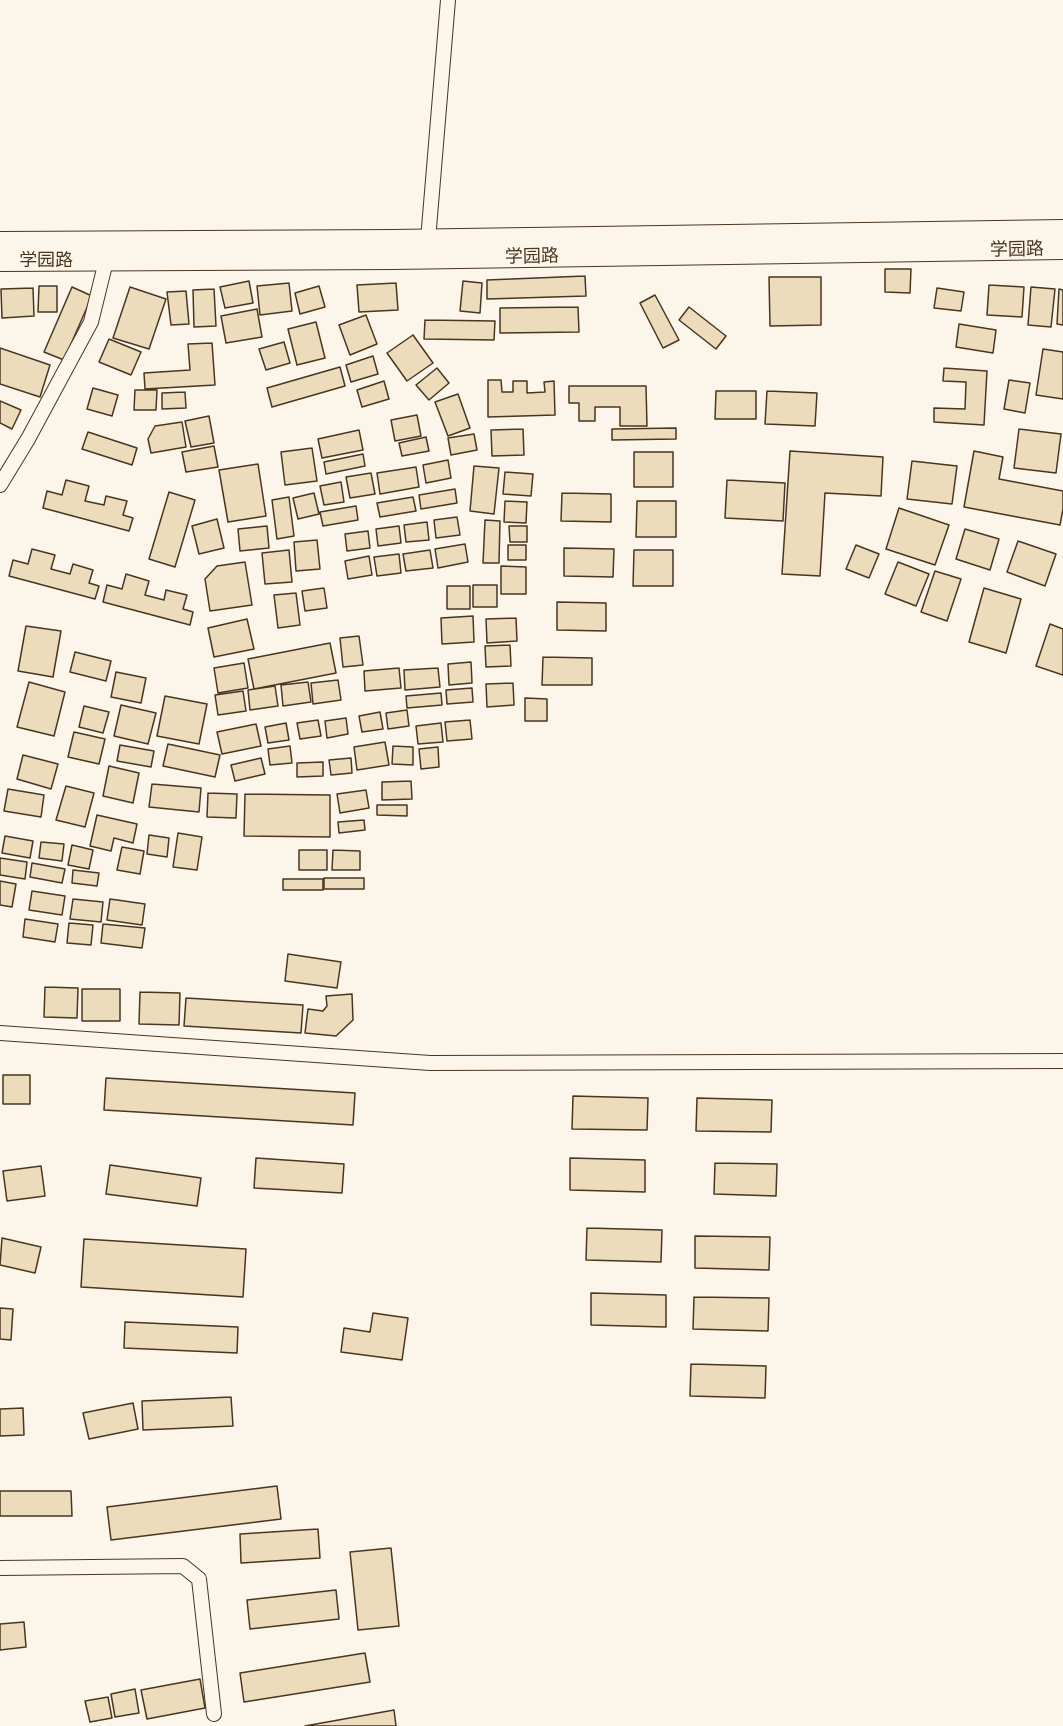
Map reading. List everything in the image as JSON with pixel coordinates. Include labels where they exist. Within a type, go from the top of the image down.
[{"type":"main road","points":[[0,242],[428,240],[1063,230]]},
{"type":"main road","name":"学园路","points":[[0,261],[417,259],[1063,249]]},
{"type":"street","points":[[428,240],[448,0]]},
{"type":"street","points":[[0,485],[91,322],[105,261]]},
{"type":"street","points":[[0,1033],[430,1063],[1063,1061]]},
{"type":"street","points":[[0,1568],[183,1566],[199,1579],[214,1714]]},
{"type":"building","points":[[885,269],[911,269],[910,293],[885,292]]},
{"type":"building","points":[[585,276],[586,296],[487,299],[487,280]]},
{"type":"building","points":[[769,277],[821,277],[821,325],[770,326]]},
{"type":"building","points":[[249,281],[253,303],[225,308],[220,287]]},
{"type":"building","points":[[463,281],[482,283],[480,313],[460,311]]},
{"type":"building","points":[[289,283],[292,311],[260,315],[257,286]]},
{"type":"building","points":[[396,283],[398,310],[359,312],[357,285]]},
{"type":"building","points":[[989,285],[1024,287],[1022,317],[987,315]]},
{"type":"building","points":[[39,286],[57,286],[57,312],[38,312]]},
{"type":"building","points":[[319,286],[325,307],[300,314],[295,293]]},
{"type":"building","points":[[72,287],[92,296],[64,360],[44,352]]},
{"type":"building","points":[[130,287],[166,299],[149,349],[113,338]]},
{"type":"building","points":[[1031,287],[1055,289],[1051,327],[1028,325]]},
{"type":"building","points":[[33,288],[34,316],[2,318],[1,289]]},
{"type":"building","points":[[937,288],[964,292],[961,311],[934,308]]},
{"type":"building","points":[[214,289],[216,326],[194,327],[193,290]]},
{"type":"building","points":[[1059,289],[1063,290],[1063,325],[1057,324]]},
{"type":"building","points":[[186,291],[189,324],[171,325],[167,292]]},
{"type":"building","points":[[655,295],[679,340],[663,348],[640,303]]},
{"type":"building","points":[[578,307],[579,332],[500,333],[500,308]]},
{"type":"building","points":[[689,307],[726,336],[716,349],[679,320]]},
{"type":"building","points":[[257,309],[262,337],[226,343],[221,316]]},
{"type":"building","points":[[366,315],[377,344],[350,355],[339,325]]},
{"type":"building","points":[[425,320],[495,321],[494,340],[424,339]]},
{"type":"building","points":[[316,322],[325,358],[297,365],[288,329]]},
{"type":"building","points":[[959,324],[996,330],[993,353],[956,347]]},
{"type":"building","points":[[413,335],[433,363],[407,381],[387,353]]},
{"type":"building","points":[[109,339],[141,352],[131,375],[99,362]]},
{"type":"building","points":[[284,342],[290,363],[266,370],[259,349]]},
{"type":"building","points":[[212,343],[215,385],[145,389],[144,373],[190,370],[188,344]]},
{"type":"building","points":[[0,348],[50,365],[40,397],[0,384]]},
{"type":"building","points":[[1043,349],[1063,352],[1063,399],[1036,395]]},
{"type":"building","points":[[373,356],[378,374],[351,382],[346,365]]},
{"type":"building","points":[[340,367],[345,386],[272,407],[267,388]]},
{"type":"building","points":[[437,368],[449,383],[429,400],[416,385]]},
{"type":"building","points":[[944,368],[987,371],[984,425],[934,422],[934,408],[965,409],[966,382],[943,381]]},
{"type":"building","points":[[488,380],[501,380],[502,392],[513,392],[513,381],[527,381],[527,393],[545,392],[544,382],[554,381],[555,415],[488,417]]},
{"type":"building","points":[[1009,380],[1030,383],[1025,413],[1004,409]]},
{"type":"building","points":[[384,381],[389,399],[362,407],[357,390]]},
{"type":"building","points":[[569,386],[646,386],[647,426],[620,426],[620,407],[595,407],[595,421],[579,421],[579,403],[569,403]]},
{"type":"building","points":[[93,388],[118,395],[112,416],[87,409]]},
{"type":"building","points":[[135,390],[157,390],[156,410],[134,410]]},
{"type":"building","points":[[716,391],[756,391],[756,419],[715,419]]},
{"type":"building","points":[[767,391],[817,393],[815,426],[765,424]]},
{"type":"building","points":[[185,392],[186,408],[162,409],[162,393]]},
{"type":"building","points":[[458,394],[470,428],[448,436],[435,402]]},
{"type":"building","points":[[0,401],[21,410],[12,429],[0,423]]},
{"type":"building","points":[[417,415],[421,436],[395,441],[391,420]]},
{"type":"building","points":[[209,416],[214,443],[191,447],[185,421]]},
{"type":"building","points":[[182,422],[186,447],[151,453],[148,439],[155,426]]},
{"type":"building","points":[[676,428],[676,439],[612,440],[612,429]]},
{"type":"building","points":[[523,429],[524,455],[492,456],[491,430]]},
{"type":"building","points":[[1019,429],[1061,434],[1056,473],[1014,468]]},
{"type":"building","points":[[359,430],[363,450],[322,458],[318,439]]},
{"type":"building","points":[[88,432],[137,448],[132,465],[82,449]]},
{"type":"building","points":[[474,434],[477,450],[451,455],[448,438]]},
{"type":"building","points":[[426,437],[429,451],[402,456],[399,443]]},
{"type":"building","points":[[214,446],[218,467],[186,472],[182,452]]},
{"type":"building","points":[[312,448],[317,481],[285,485],[281,452]]},
{"type":"building","points":[[790,451],[883,457],[881,496],[825,493],[820,576],[782,574]]},
{"type":"building","points":[[974,451],[1003,457],[999,479],[1063,491],[1060,525],[964,507]]},
{"type":"building","points":[[634,452],[673,452],[673,487],[634,487]]},
{"type":"building","points":[[363,454],[365,466],[326,474],[324,462]]},
{"type":"building","points":[[448,460],[451,478],[426,483],[423,465]]},
{"type":"building","points":[[912,461],[957,466],[952,504],[907,499]]},
{"type":"building","points":[[258,464],[266,516],[228,522],[219,470]]},
{"type":"building","points":[[474,466],[499,468],[494,514],[470,511]]},
{"type":"building","points":[[416,467],[419,487],[380,494],[377,473]]},
{"type":"building","points":[[505,472],[533,474],[531,496],[503,494]]},
{"type":"building","points":[[371,473],[375,494],[350,498],[346,477]]},
{"type":"building","points":[[66,480],[89,486],[85,501],[104,505],[106,496],[127,501],[123,515],[133,518],[129,531],[43,508],[47,491],[62,495]]},
{"type":"building","points":[[727,480],[785,483],[783,521],[725,518]]},
{"type":"building","points":[[341,482],[344,502],[324,505],[320,486]]},
{"type":"building","points":[[455,489],[457,503],[421,509],[419,495]]},
{"type":"building","points":[[169,492],[195,500],[175,567],[149,559]]},
{"type":"building","points":[[314,493],[319,514],[298,519],[293,498]]},
{"type":"building","points":[[562,493],[611,494],[611,522],[561,521]]},
{"type":"building","points":[[289,497],[294,536],[277,539],[272,500]]},
{"type":"building","points":[[413,497],[416,511],[380,517],[377,503]]},
{"type":"building","points":[[505,501],[527,502],[526,523],[504,522]]},
{"type":"building","points":[[637,501],[676,501],[676,537],[636,537]]},
{"type":"building","points":[[356,506],[358,520],[323,526],[320,512]]},
{"type":"building","points":[[899,508],[949,525],[935,565],[886,549]]},
{"type":"building","points":[[457,517],[460,535],[436,538],[434,520]]},
{"type":"building","points":[[217,519],[224,548],[199,554],[192,526]]},
{"type":"building","points":[[485,520],[500,521],[499,563],[483,563]]},
{"type":"building","points":[[427,522],[429,540],[406,542],[404,525]]},
{"type":"building","points":[[267,526],[269,548],[240,551],[238,529]]},
{"type":"building","points":[[399,526],[401,543],[378,546],[376,529]]},
{"type":"building","points":[[509,526],[527,526],[527,542],[510,542]]},
{"type":"building","points":[[965,529],[999,539],[990,570],[956,559]]},
{"type":"building","points":[[368,531],[370,548],[347,551],[345,534]]},
{"type":"building","points":[[317,540],[320,569],[296,571],[294,542]]},
{"type":"building","points":[[1018,541],[1056,554],[1045,586],[1007,572]]},
{"type":"building","points":[[465,544],[468,562],[438,568],[435,549]]},
{"type":"building","points":[[508,545],[526,545],[526,560],[508,560]]},
{"type":"building","points":[[856,545],[879,554],[869,578],[846,569]]},
{"type":"building","points":[[564,548],[614,549],[613,577],[564,576]]},
{"type":"building","points":[[32,549],[55,555],[51,569],[70,574],[73,564],[93,570],[89,583],[99,586],[95,599],[9,576],[13,560],[28,564]]},
{"type":"building","points":[[289,550],[292,582],[265,584],[262,553]]},
{"type":"building","points":[[430,550],[433,568],[406,571],[403,554]]},
{"type":"building","points":[[634,550],[673,550],[673,586],[633,586]]},
{"type":"building","points":[[399,554],[401,573],[377,576],[374,557]]},
{"type":"building","points":[[369,556],[372,575],[348,579],[345,561]]},
{"type":"building","points":[[245,562],[252,605],[210,611],[205,579],[217,566]]},
{"type":"building","points":[[898,562],[929,574],[916,606],[885,594]]},
{"type":"building","points":[[501,566],[526,567],[526,594],[501,594]]},
{"type":"building","points":[[935,571],[961,579],[947,621],[921,612]]},
{"type":"building","points":[[126,574],[149,581],[145,595],[164,600],[166,590],[187,595],[183,609],[193,612],[190,625],[103,602],[107,585],[122,589]]},
{"type":"building","points":[[473,585],[497,585],[497,607],[473,607]]},
{"type":"building","points":[[447,586],[470,586],[470,609],[447,609]]},
{"type":"building","points":[[324,588],[327,608],[305,611],[302,591]]},
{"type":"building","points":[[984,588],[1021,599],[1006,653],[969,642]]},
{"type":"building","points":[[296,593],[300,625],[278,628],[274,595]]},
{"type":"building","points":[[557,602],[606,603],[606,631],[557,630]]},
{"type":"building","points":[[473,616],[474,642],[442,644],[441,618]]},
{"type":"building","points":[[516,618],[517,641],[487,643],[486,619]]},
{"type":"building","points":[[247,619],[254,649],[214,657],[208,628]]},
{"type":"building","points":[[1050,624],[1063,629],[1063,675],[1036,666]]},
{"type":"building","points":[[26,626],[61,631],[53,677],[18,671]]},
{"type":"building","points":[[359,636],[363,665],[343,667],[340,638]]},
{"type":"building","points":[[330,643],[336,673],[254,689],[248,659]]},
{"type":"building","points":[[510,645],[511,666],[486,667],[485,646]]},
{"type":"building","points":[[75,652],[111,661],[106,681],[70,672]]},
{"type":"building","points":[[543,657],[592,658],[592,685],[542,685]]},
{"type":"building","points":[[471,662],[472,683],[449,685],[448,664]]},
{"type":"building","points":[[244,663],[248,688],[218,693],[214,668]]},
{"type":"building","points":[[399,668],[401,688],[365,691],[364,671]]},
{"type":"building","points":[[438,668],[440,687],[405,690],[404,670]]},
{"type":"building","points":[[116,672],[146,678],[141,703],[111,697]]},
{"type":"building","points":[[338,680],[341,700],[313,704],[311,683]]},
{"type":"building","points":[[29,682],[65,692],[54,736],[17,727]]},
{"type":"building","points":[[308,682],[311,702],[283,706],[281,685]]},
{"type":"building","points":[[513,683],[514,705],[487,707],[486,684]]},
{"type":"building","points":[[275,686],[278,706],[250,710],[248,690]]},
{"type":"building","points":[[472,688],[473,702],[447,704],[446,690]]},
{"type":"building","points":[[243,691],[246,711],[218,715],[215,695]]},
{"type":"building","points":[[441,693],[442,705],[407,708],[406,696]]},
{"type":"building","points":[[165,696],[207,704],[199,744],[157,736]]},
{"type":"building","points":[[525,698],[547,699],[547,721],[525,721]]},
{"type":"building","points":[[121,705],[156,713],[148,744],[114,736]]},
{"type":"building","points":[[84,706],[109,712],[103,733],[79,727]]},
{"type":"building","points":[[407,710],[409,726],[388,729],[386,713]]},
{"type":"building","points":[[380,712],[383,729],[362,732],[359,716]]},
{"type":"building","points":[[346,718],[348,734],[327,738],[325,721]]},
{"type":"building","points":[[318,720],[321,736],[300,739],[297,723]]},
{"type":"building","points":[[470,720],[472,739],[447,741],[445,722]]},
{"type":"building","points":[[286,723],[289,740],[268,743],[265,727]]},
{"type":"building","points":[[441,723],[443,742],[418,744],[416,726]]},
{"type":"building","points":[[256,724],[261,746],[222,754],[217,732]]},
{"type":"building","points":[[74,732],[105,739],[99,764],[68,757]]},
{"type":"building","points":[[385,742],[389,765],[357,770],[354,747]]},
{"type":"building","points":[[168,744],[220,755],[215,777],[163,766]]},
{"type":"building","points":[[120,745],[154,751],[151,767],[117,761]]},
{"type":"building","points":[[290,746],[292,763],[270,765],[268,749]]},
{"type":"building","points":[[393,746],[413,747],[413,765],[392,764]]},
{"type":"building","points":[[438,747],[439,767],[421,769],[419,749]]},
{"type":"building","points":[[23,755],[58,764],[51,789],[17,779]]},
{"type":"building","points":[[261,758],[265,774],[235,781],[231,765]]},
{"type":"building","points":[[351,758],[352,773],[331,775],[329,760]]},
{"type":"building","points":[[323,762],[323,776],[297,777],[297,763]]},
{"type":"building","points":[[109,766],[139,773],[133,803],[103,796]]},
{"type":"building","points":[[411,781],[412,799],[382,800],[382,782]]},
{"type":"building","points":[[152,784],[201,788],[199,812],[149,807]]},
{"type":"building","points":[[66,786],[94,793],[85,827],[56,820]]},
{"type":"building","points":[[8,789],[44,795],[41,817],[4,811]]},
{"type":"building","points":[[366,790],[369,808],[340,813],[337,794]]},
{"type":"building","points":[[208,793],[237,794],[236,818],[207,817]]},
{"type":"building","points":[[245,794],[330,795],[330,837],[244,836]]},
{"type":"building","points":[[377,805],[407,805],[407,816],[377,815]]},
{"type":"building","points":[[97,815],[137,824],[133,843],[114,838],[111,851],[90,846]]},
{"type":"building","points":[[364,820],[365,830],[339,833],[338,822]]},
{"type":"building","points":[[178,833],[202,837],[197,870],[173,867]]},
{"type":"building","points":[[149,835],[169,838],[167,857],[147,854]]},
{"type":"building","points":[[5,836],[33,841],[30,858],[2,853]]},
{"type":"building","points":[[41,842],[64,844],[62,861],[39,858]]},
{"type":"building","points":[[72,845],[93,850],[89,869],[68,865]]},
{"type":"building","points":[[122,847],[144,851],[140,874],[117,870]]},
{"type":"building","points":[[299,850],[327,850],[327,870],[299,870]]},
{"type":"building","points":[[333,850],[360,851],[360,870],[332,870]]},
{"type":"building","points":[[0,858],[27,862],[25,879],[0,875]]},
{"type":"building","points":[[32,863],[65,869],[62,883],[30,877]]},
{"type":"building","points":[[73,870],[99,873],[97,886],[72,883]]},
{"type":"building","points":[[324,878],[364,878],[364,889],[324,889]]},
{"type":"building","points":[[283,879],[323,879],[323,890],[283,890]]},
{"type":"building","points":[[0,881],[16,884],[12,907],[0,905]]},
{"type":"building","points":[[32,891],[65,896],[62,915],[29,910]]},
{"type":"building","points":[[73,899],[103,902],[101,922],[70,919]]},
{"type":"building","points":[[110,899],[145,904],[142,925],[107,920]]},
{"type":"building","points":[[25,919],[58,924],[55,942],[23,937]]},
{"type":"building","points":[[69,923],[93,925],[91,945],[67,943]]},
{"type":"building","points":[[103,924],[145,928],[142,948],[101,943]]},
{"type":"building","points":[[288,954],[341,962],[337,988],[285,981]]},
{"type":"building","points":[[45,987],[78,988],[77,1018],[44,1017]]},
{"type":"building","points":[[82,989],[120,989],[120,1021],[82,1021]]},
{"type":"building","points":[[140,992],[180,993],[179,1025],[139,1024]]},
{"type":"building","points":[[352,994],[353,1020],[336,1036],[305,1033],[308,1009],[323,1011],[327,1006],[326,996]]},
{"type":"building","points":[[186,998],[303,1005],[301,1033],[184,1026]]},
{"type":"building","points":[[3,1075],[30,1075],[30,1104],[3,1104]]},
{"type":"building","points":[[106,1078],[355,1093],[353,1125],[104,1110]]},
{"type":"building","points":[[573,1096],[648,1098],[647,1130],[572,1129]]},
{"type":"building","points":[[697,1098],[772,1100],[771,1132],[696,1131]]},
{"type":"building","points":[[256,1158],[344,1164],[342,1193],[254,1188]]},
{"type":"building","points":[[570,1158],[645,1160],[645,1192],[570,1190]]},
{"type":"building","points":[[715,1163],[777,1164],[776,1196],[714,1194]]},
{"type":"building","points":[[110,1165],[201,1178],[197,1206],[106,1194]]},
{"type":"building","points":[[41,1166],[45,1196],[7,1201],[3,1171]]},
{"type":"building","points":[[587,1228],[662,1230],[661,1262],[586,1260]]},
{"type":"building","points":[[695,1236],[770,1237],[769,1270],[695,1268]]},
{"type":"building","points":[[2,1238],[41,1247],[35,1273],[0,1265]]},
{"type":"building","points":[[84,1239],[246,1249],[243,1297],[81,1287]]},
{"type":"building","points":[[591,1293],[666,1295],[666,1327],[591,1325]]},
{"type":"building","points":[[694,1297],[769,1298],[768,1331],[693,1329]]},
{"type":"building","points":[[0,1308],[13,1309],[11,1340],[0,1339]]},
{"type":"building","points":[[373,1313],[408,1318],[402,1360],[341,1352],[344,1328],[370,1332]]},
{"type":"building","points":[[125,1322],[238,1327],[237,1353],[124,1348]]},
{"type":"building","points":[[691,1364],[766,1366],[765,1398],[690,1396]]},
{"type":"building","points":[[231,1397],[233,1426],[143,1430],[142,1401]]},
{"type":"building","points":[[133,1403],[138,1429],[89,1439],[83,1413]]},
{"type":"building","points":[[23,1408],[24,1435],[0,1436],[0,1409]]},
{"type":"building","points":[[277,1486],[281,1519],[111,1540],[107,1507]]},
{"type":"building","points":[[0,1491],[71,1491],[72,1516],[0,1516]]},
{"type":"building","points":[[318,1529],[320,1558],[241,1563],[240,1534]]},
{"type":"building","points":[[391,1548],[399,1626],[358,1630],[350,1552]]},
{"type":"building","points":[[336,1590],[339,1619],[250,1629],[247,1600]]},
{"type":"building","points":[[24,1622],[26,1647],[0,1650],[0,1624]]},
{"type":"building","points":[[365,1653],[370,1682],[244,1702],[240,1673]]},
{"type":"building","points":[[200,1679],[205,1708],[147,1719],[141,1690]]},
{"type":"building","points":[[135,1689],[139,1713],[115,1717],[111,1694]]},
{"type":"building","points":[[108,1697],[112,1718],[90,1722],[85,1701]]},
{"type":"building","points":[[394,1710],[396,1726],[305,1726]]}]
